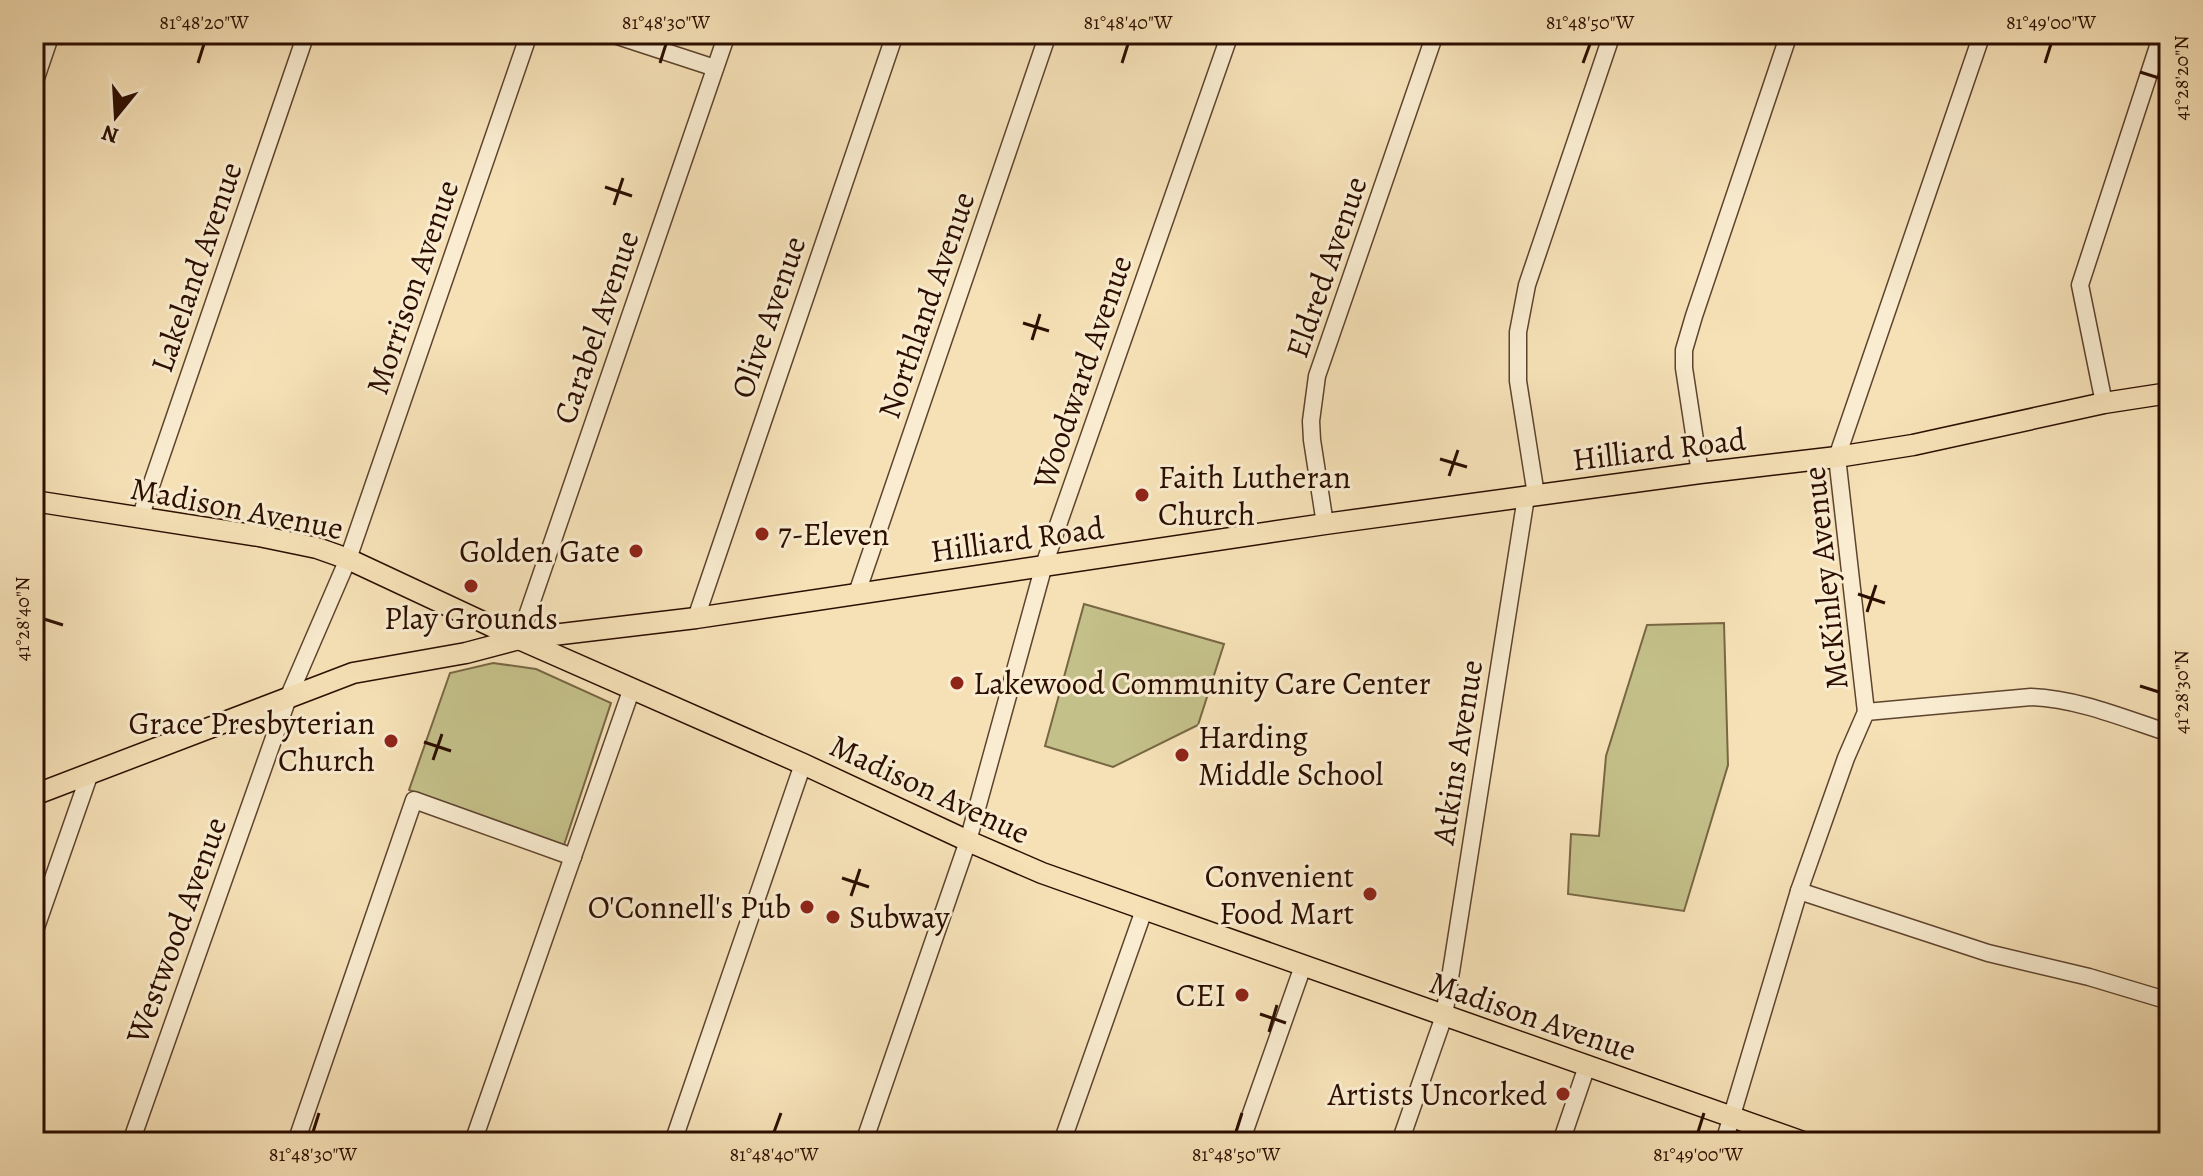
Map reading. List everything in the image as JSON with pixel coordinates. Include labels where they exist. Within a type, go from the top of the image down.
[{"type":"main road","name":"Hilliard Road","points":[[34,795],[353,673],[466,653],[519,639],[696,618],[1325,524],[1837,457],[1913,445],[2104,403],[2169,393]]},
{"type":"main road","name":"Madison Avenue","points":[[34,501],[259,536],[317,548],[348,559],[1042,873],[1803,1142]]},
{"type":"street","points":[[34,84],[51,34]]},
{"type":"street","name":"Lakeland Avenue","points":[[140,518],[306,34]]},
{"type":"street","name":"Morrison Avenue","points":[[348,559],[529,34]]},
{"type":"street","points":[[611,34],[715,68]]},
{"type":"street","name":"Carabel Avenue","points":[[519,639],[727,34]]},
{"type":"street","name":"Olive Avenue","points":[[696,618],[895,34]]},
{"type":"street","name":"Northland Avenue","points":[[857,593],[1048,34]]},
{"type":"street","name":"Woodward Avenue","points":[[864,1142],[968,841],[1044,565],[1230,34]]},
{"type":"street","name":"Eldred Avenue","points":[[1325,524],[1312,440],[1317,376],[1435,34]]},
{"type":"street","name":"Atkins Avenue","points":[[1400,1142],[1444,1016],[1531,496],[1518,381],[1518,332],[1527,285],[1612,34]]},
{"type":"street","points":[[1700,473],[1684,350],[1789,34]]},
{"type":"street","name":"McKinley Avenue","points":[[1724,1142],[1799,891],[1846,758],[1866,712],[1837,457],[1982,34]]},
{"type":"street","points":[[2104,403],[2080,285],[2162,34]]},
{"type":"street","name":"Westwood Avenue","points":[[131,1142],[288,698],[348,559]]},
{"type":"street","points":[[473,1142],[632,688]]},
{"type":"street","points":[[1866,712],[2031,697],[2056,698],[2087,705],[2169,733]]},
{"type":"street","points":[[673,1142],[803,764]]},
{"type":"street","points":[[34,933],[90,773]]},
{"type":"street","points":[[296,1142],[414,800],[573,857]]},
{"type":"street","points":[[1799,891],[1988,953],[2089,977],[2169,1001]]},
{"type":"street","points":[[1062,1142],[1144,910]]},
{"type":"street","points":[[1241,1142],[1303,966]]},
{"type":"street","points":[[1561,1142],[1587,1066]]},
{"type":"shaded area","points":[[1084,604],[1224,644],[1198,725],[1113,767],[1045,746]]},
{"type":"shaded area","points":[[1724,623],[1728,765],[1684,911],[1568,894],[1571,834],[1599,836],[1606,756],[1647,625]]},
{"type":"shaded area","points":[[493,663],[536,669],[611,703],[564,845],[409,790],[450,673]]},
{"type":"place","name":"Faith Lutheran Church","points":[[1142,495]]},
{"type":"place","name":"7-Eleven","points":[[762,534]]},
{"type":"place","name":"Golden Gate","points":[[636,551]]},
{"type":"place","name":"Play Grounds","points":[[471,586]]},
{"type":"place","name":"Lakewood Community Care Center","points":[[957,683]]},
{"type":"place","name":"Grace Presbyterian Church","points":[[391,741]]},
{"type":"place","name":"Harding Middle School","points":[[1182,755]]},
{"type":"place","name":"Convenient Food Mart","points":[[1370,894]]},
{"type":"place","name":"O'Connell's Pub","points":[[807,907]]},
{"type":"place","name":"Subway","points":[[833,917]]},
{"type":"place","name":"CEI","points":[[1242,995]]},
{"type":"place","name":"Artists Uncorked","points":[[1563,1094]]}]
